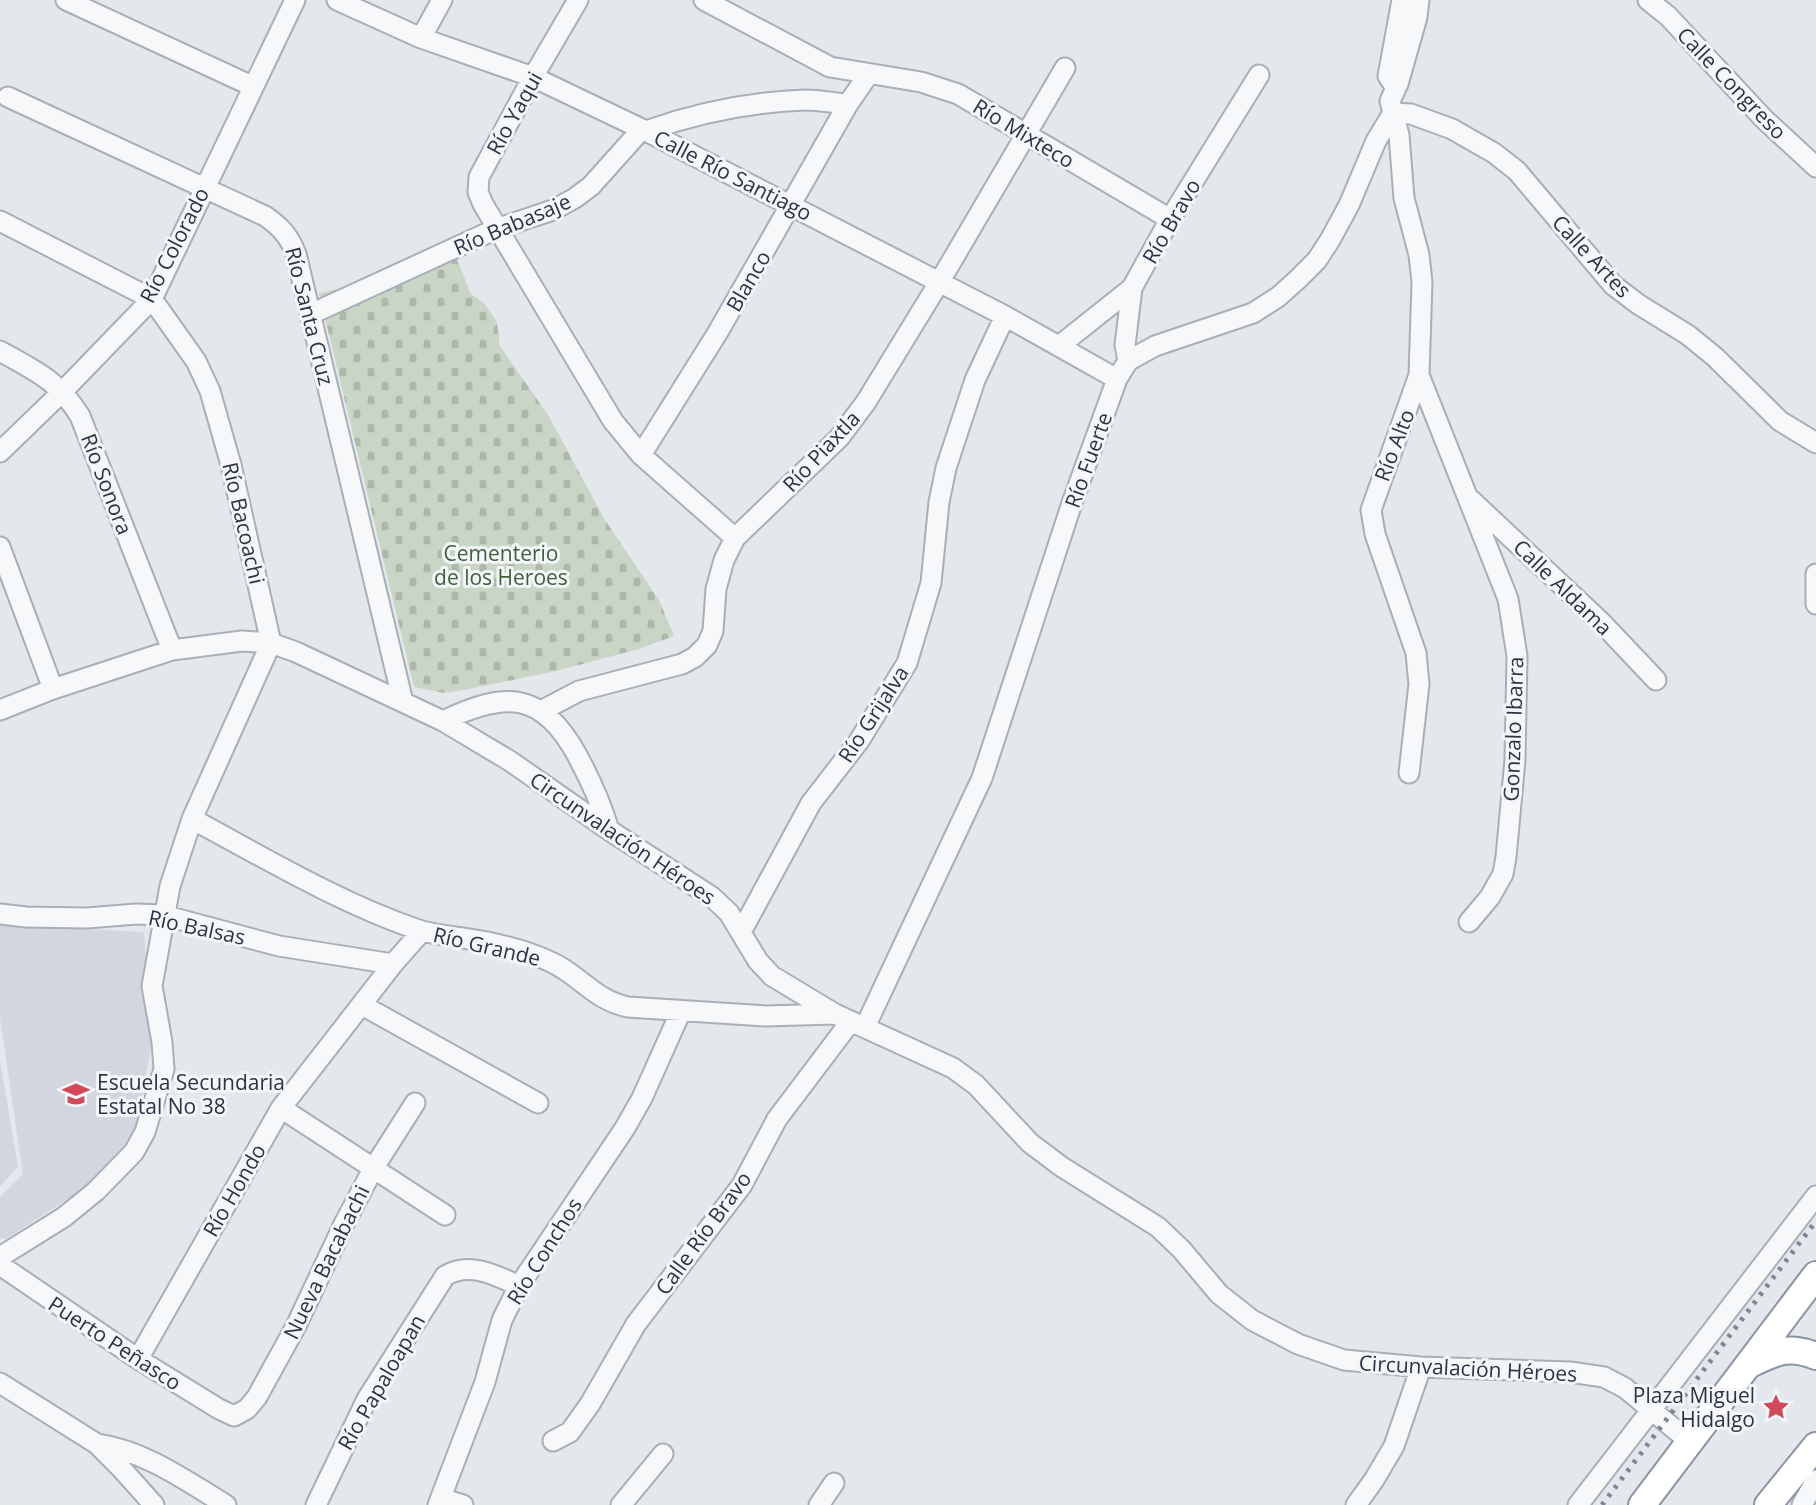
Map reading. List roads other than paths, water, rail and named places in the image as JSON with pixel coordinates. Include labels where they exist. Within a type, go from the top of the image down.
[{"type":"highway","points":[[1642,1505],[1816,1275]]},
{"type":"highway","points":[[1744,1367],[1788,1350],[1799,1350],[1816,1356]]},
{"type":"highway","points":[[1768,1505],[1816,1446]]},
{"type":"highway","points":[[1781,1505],[1816,1464]]},
{"type":"street","points":[[66,0],[252,86]]},
{"type":"street","name":"Río Colorado","points":[[0,453],[152,299],[295,0]]},
{"type":"street","name":"Calle Río Santiago","points":[[337,0],[421,38],[533,77],[644,130],[940,281],[1117,379]]},
{"type":"street","points":[[421,38],[442,0]]},
{"type":"street","name":"Río Yaqui","points":[[578,0],[479,177],[478,192],[496,229],[613,421],[641,454],[735,538]]},
{"type":"street","name":"Río Mixteco","points":[[704,0],[830,67],[940,87],[958,94],[1170,219]]},
{"type":"street","points":[[1396,88],[1388,76],[1402,0]]},
{"type":"street","points":[[1132,288],[1125,345],[1128,361],[1155,346],[1253,313],[1278,297],[1317,260],[1349,205],[1376,141],[1393,113],[1390,101],[1417,17],[1419,0]]},
{"type":"street","name":"Calle Congreso","points":[[1648,0],[1668,16],[1764,119],[1816,167]]},
{"type":"street","name":"Río Piaxtla","points":[[543,710],[579,691],[682,664],[695,657],[706,645],[713,631],[716,589],[724,560],[735,538],[839,438],[866,402],[1065,68]]},
{"type":"street","name":"Blanco","points":[[641,454],[718,332],[867,75]]},
{"type":"street","name":"Río Bravo","points":[[1059,346],[1132,288],[1170,219],[1259,75]]},
{"type":"street","name":"Río Santa Cruz","points":[[8,97],[265,216],[280,226],[290,238],[311,314],[404,702]]},
{"type":"street","points":[[644,130],[685,118],[744,106],[807,100],[848,104]]},
{"type":"street","name":"Río Alto","points":[[1393,113],[1399,135],[1404,198],[1419,255],[1422,282],[1419,375],[1371,510],[1375,534],[1416,653],[1419,684],[1409,773]]},
{"type":"street","name":"Calle Artes","points":[[1393,113],[1411,114],[1452,129],[1494,153],[1517,171],[1613,285],[1688,335],[1715,357],[1780,421],[1816,443]]},
{"type":"street","name":"Río Babasaje","points":[[311,314],[496,229],[554,210],[592,186],[644,130]]},
{"type":"street","name":"Río Bacoachi","points":[[0,221],[152,299],[196,361],[210,391],[231,465],[271,643]]},
{"type":"street","name":"Río Grijalva","points":[[741,932],[811,803],[859,741],[907,663],[931,583],[939,502],[946,468],[975,380],[1005,316]]},
{"type":"street","name":"Río Sonora","points":[[0,351],[46,377],[63,391],[80,416],[172,650]]},
{"type":"street","name":"Río Fuerte","points":[[850,1021],[982,778],[1072,503],[1117,379],[1128,361]]},
{"type":"street","name":"Gonzalo Ibarra","points":[[1419,375],[1508,599],[1517,656],[1515,760],[1503,874],[1490,897],[1469,922]]},
{"type":"street","name":"Calle Aldama","points":[[1467,497],[1602,623],[1656,680]]},
{"type":"street","points":[[0,547],[54,689]]},
{"type":"street","points":[[1816,574],[1816,604]]},
{"type":"street","name":"Circunvalación Héroes","points":[[0,710],[172,650],[242,641],[271,643],[296,652],[443,721],[510,761],[608,830],[712,897],[729,912],[758,961],[772,976],[850,1021],[953,1068],[976,1085],[1030,1143],[1062,1167],[1158,1227],[1182,1250],[1219,1294],[1252,1320],[1298,1344],[1343,1360],[1421,1367],[1570,1372],[1604,1377],[1625,1388],[1653,1409],[1690,1442]]},
{"type":"street","points":[[0,1257],[52,1225],[96,1191],[134,1152],[145,1132],[164,1069],[152,986],[170,886],[192,819],[271,643]]},
{"type":"street","points":[[443,721],[475,707],[497,702],[520,702],[543,710],[560,727],[578,756],[600,803],[608,830]]},
{"type":"street","name":"Río Grande","points":[[192,819],[353,904],[422,931],[487,942],[551,961],[603,1000],[614,1004],[681,1011],[850,1021]]},
{"type":"street","name":"Río Balsas","points":[[0,914],[75,918],[163,915],[279,946],[393,964]]},
{"type":"street","name":"Río Hondo","points":[[138,1359],[281,1108],[393,964],[422,931]]},
{"type":"street","points":[[362,1005],[538,1103]]},
{"type":"street","name":"Río Conchos","points":[[439,1502],[485,1382],[502,1320],[519,1286],[625,1128],[652,1077],[681,1011]]},
{"type":"street","name":"Calle Río Bravo","points":[[553,1441],[570,1432],[590,1404],[636,1324],[742,1185],[777,1119],[850,1021]]},
{"type":"street","name":"Nueva Bacabachi","points":[[234,1416],[247,1409],[257,1397],[296,1326],[373,1169],[415,1103]]},
{"type":"street","points":[[281,1108],[445,1215]]},
{"type":"street","points":[[1578,1505],[1816,1196]]},
{"type":"street","name":"Puerto Peñasco","points":[[0,1265],[138,1359],[234,1416]]},
{"type":"street","name":"Río Papaloapan","points":[[316,1505],[367,1399],[445,1276],[459,1269],[485,1271],[519,1286]]},
{"type":"street","points":[[1356,1505],[1394,1446],[1421,1367]]},
{"type":"street","points":[[0,1383],[97,1444],[154,1505]]},
{"type":"street","points":[[97,1444],[120,1447],[145,1457],[226,1505]]},
{"type":"street","points":[[621,1505],[663,1454]]},
{"type":"street","points":[[1802,1505],[1816,1480]]},
{"type":"street","points":[[819,1505],[834,1483]]},
{"type":"street","points":[[439,1502],[463,1505]]},
{"type":"railway","points":[[1602,1505],[1816,1221]]},
{"type":"place","name":"Escuela Secundaria Estatal No 38","points":[[76,1094]]},
{"type":"place","name":"Plaza Miguel Hidalgo","points":[[1776,1407]]},
{"type":"park label","name":"Cementerio de los Heroes","points":[[501,565]]}]
